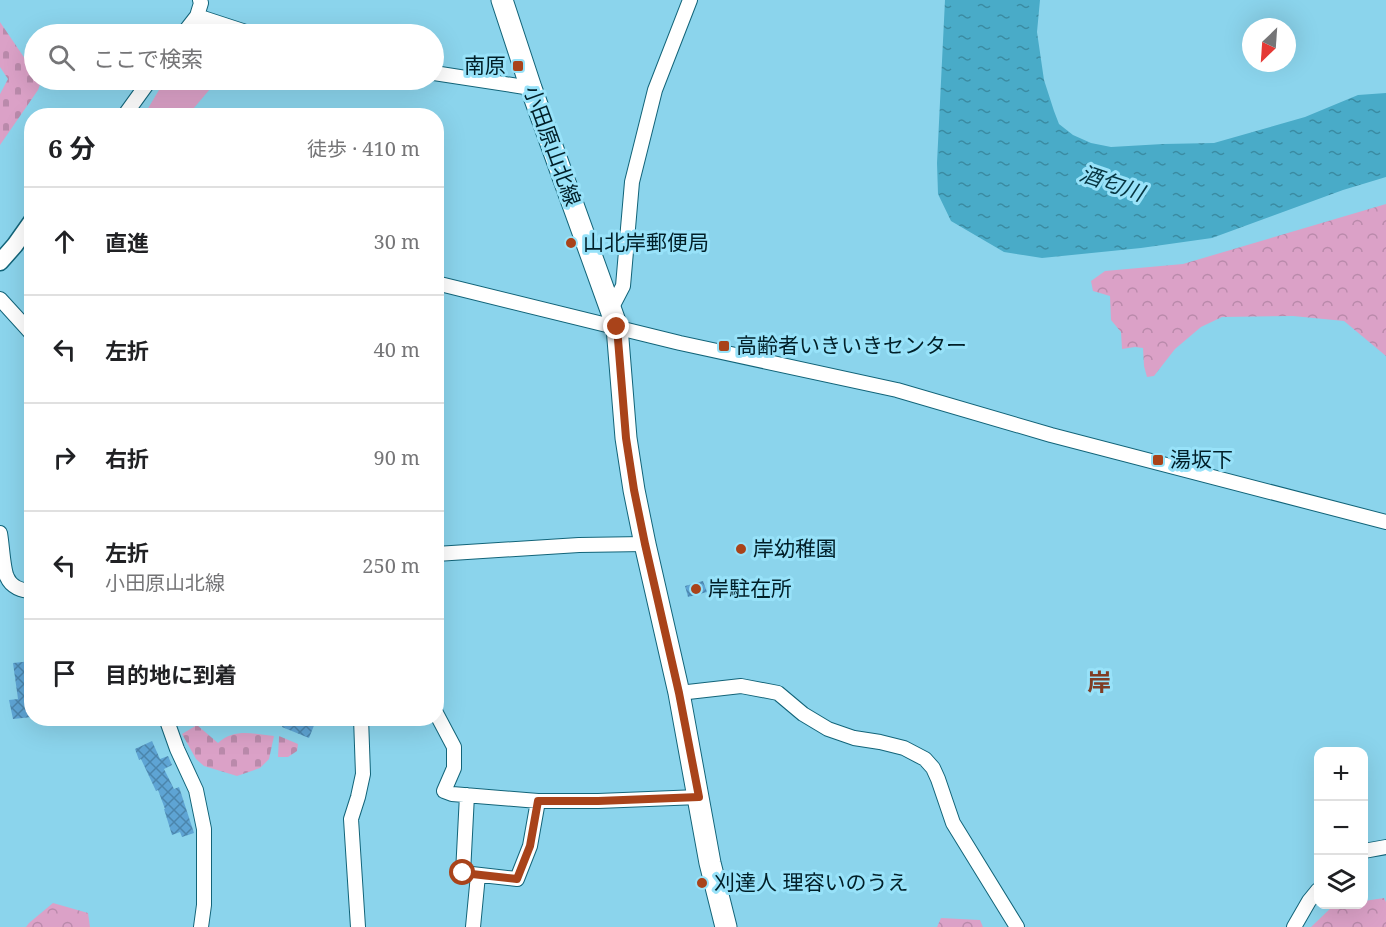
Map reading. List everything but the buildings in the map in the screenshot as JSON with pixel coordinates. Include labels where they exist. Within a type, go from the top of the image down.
[{"type":"main road","name":"小田原山北線","points":[[502,0],[531,88],[614,318],[626,438],[634,490],[679,693],[710,862],[726,927]]},
{"type":"street","points":[[191,24],[197,16],[200,0]]},
{"type":"street","points":[[614,318],[623,286],[632,182],[655,90],[690,0]]},
{"type":"street","points":[[197,16],[221,24]]},
{"type":"street","points":[[444,75],[531,88]]},
{"type":"street","points":[[130,108],[143,90]]},
{"type":"street","points":[[0,262],[24,232]]},
{"type":"street","points":[[444,285],[614,318],[830,377],[897,390],[1051,435],[1386,522]]},
{"type":"street","points":[[0,299],[24,325]]},
{"type":"street","points":[[0,533],[7,577],[13,586],[24,591]]},
{"type":"street","points":[[444,553],[579,545],[645,544]]},
{"type":"street","points":[[679,693],[741,686],[778,693],[803,714],[828,729],[854,738],[904,748],[925,759],[933,768],[938,779],[953,823],[1017,927]]},
{"type":"street","points":[[169,726],[196,790],[204,829],[204,905],[201,927]]},
{"type":"street","points":[[358,927],[351,819],[363,774],[361,726]]},
{"type":"street","points":[[443,726],[454,747],[454,768],[444,791],[452,794],[538,801],[699,797]]},
{"type":"street","points":[[467,795],[463,873],[517,879],[530,846],[538,801]]},
{"type":"street","points":[[1368,849],[1386,847]]},
{"type":"street","points":[[473,927],[478,875]]},
{"type":"street","points":[[1294,927],[1314,896]]},
{"type":"green space","points":[[0,22],[24,57],[24,90],[38,90],[0,145],[0,94],[8,79],[0,67]]},
{"type":"green space","points":[[159,90],[209,90],[194,108],[148,108]]},
{"type":"green space","points":[[1386,204],[1386,356],[1344,321],[1293,316],[1222,317],[1201,327],[1175,349],[1154,376],[1147,377],[1143,348],[1122,349],[1121,332],[1111,320],[1110,296],[1093,291],[1091,281],[1105,271],[1183,264]]},
{"type":"green space","points":[[198,726],[218,743],[224,738],[238,734],[274,736],[269,759],[260,768],[237,776],[204,766],[196,759],[182,734]]},
{"type":"green space","points":[[279,736],[298,744],[297,751],[288,757],[278,757]]},
{"type":"green space","points":[[1384,898],[1386,927],[1311,927],[1330,909],[1368,909],[1368,900]]},
{"type":"green space","points":[[53,903],[88,913],[90,927],[26,927]]},
{"type":"green space","points":[[941,918],[980,920],[983,927],[937,927]]},
{"type":"water","name":"酒匂川","points":[[945,0],[1040,0],[1037,32],[1044,80],[1054,111],[1059,124],[1073,135],[1091,143],[1111,147],[1214,143],[1305,117],[1358,95],[1386,93],[1386,177],[1343,190],[1212,238],[1042,258],[1004,252],[951,221],[938,194],[937,163]]},
{"type":"place","name":"南原","points":[[518,66]]},
{"type":"place","name":"山北岸郵便局","points":[[571,243]]},
{"type":"place","name":"高齢者いきいきセンター","points":[[724,346]]},
{"type":"place","name":"湯坂下","points":[[1158,460]]},
{"type":"place","name":"岸幼稚園","points":[[741,549]]},
{"type":"place","name":"岸駐在所","points":[[696,589]]},
{"type":"place","name":"刈達人 理容いのうえ","points":[[702,883]]},
{"type":"district","name":"岸","points":[[1099,683]]},
{"type":"route","points":[[463,873],[517,879],[530,846],[538,801],[699,797],[679,693],[634,490],[626,438],[617,327]]}]
